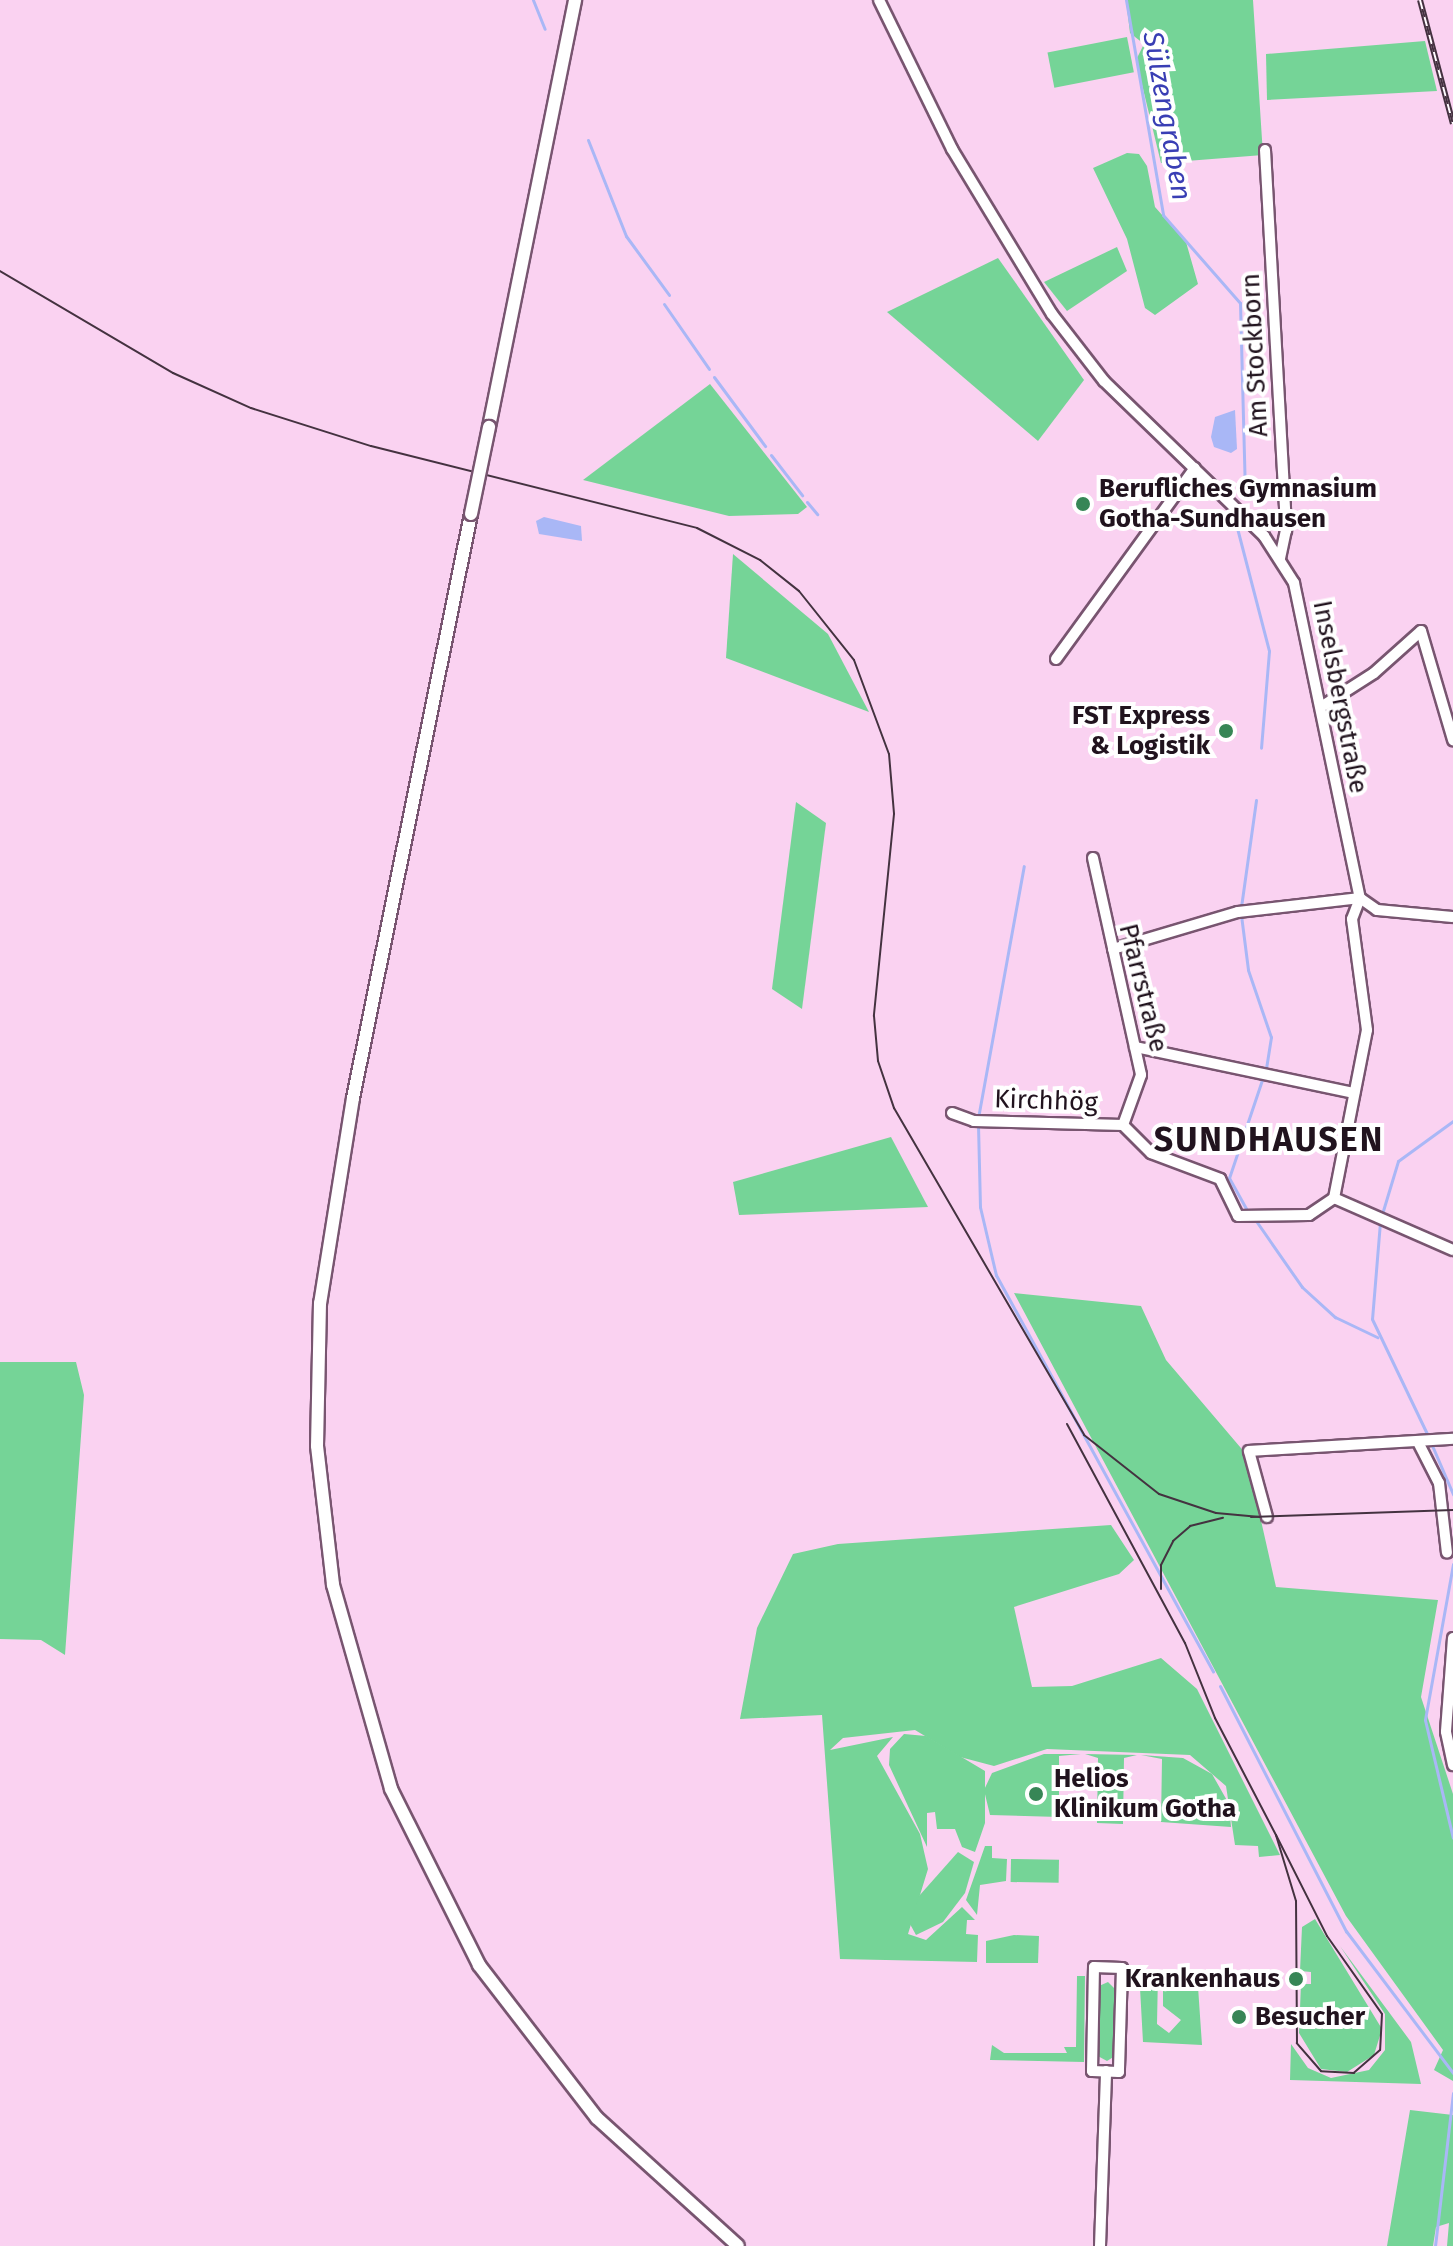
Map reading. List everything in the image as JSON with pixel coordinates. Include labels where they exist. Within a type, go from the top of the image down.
[{"type":"main road","points":[[575,0],[353,1098],[322,1289],[317,1446],[331,1570],[356,1684],[391,1789],[479,1965],[597,2118],[738,2246]]},
{"type":"street","name":"Inselsbergstraße","points":[[879,0],[974,189],[1076,347],[1280,558],[1304,610],[1360,898],[1352,919],[1367,1030],[1334,1198]]},
{"type":"street","name":"Am Stockborn","points":[[1265,150],[1286,530],[1280,558]]},
{"type":"street","points":[[1056,659],[1195,468]]},
{"type":"street","points":[[1324,705],[1421,631],[1453,740]]},
{"type":"street","name":"Pfarrstraße","points":[[1093,858],[1141,1075],[1123,1125]]},
{"type":"street","points":[[1113,949],[1240,912],[1360,898],[1377,910],[1453,917]]},
{"type":"street","points":[[1135,1047],[1354,1093]]},
{"type":"street","name":"Kirchhög","points":[[952,1113],[980,1121],[1123,1125],[1151,1153],[1220,1179],[1231,1209],[1252,1216],[1309,1215],[1334,1198]]},
{"type":"street","points":[[1334,1198],[1453,1250]]},
{"type":"street","points":[[1267,1517],[1249,1451],[1427,1444],[1453,1439]]},
{"type":"street","points":[[1427,1444],[1439,1483],[1447,1553]]},
{"type":"street","points":[[1453,1638],[1450,1698],[1453,1765]]},
{"type":"street","points":[[1094,1967],[1122,1968],[1119,2072],[1106,2071],[1092,2071],[1094,1967]]},
{"type":"street","points":[[1100,2246],[1106,2071]]},
{"type":"green space","points":[[1126,0],[1253,0],[1263,155],[1161,163],[1136,60],[1144,44],[1130,33]]},
{"type":"green space","points":[[1127,37],[1134,72],[1054,88],[1047,52]]},
{"type":"green space","points":[[1425,41],[1437,91],[1267,100],[1266,54]]},
{"type":"green space","points":[[1127,153],[1139,154],[1147,166],[1155,207],[1186,242],[1198,284],[1155,315],[1145,308],[1127,239],[1093,168]]},
{"type":"green space","points":[[1117,247],[1127,271],[1067,311],[1044,282]]},
{"type":"green space","points":[[998,258],[1084,380],[1038,441],[887,312]]},
{"type":"green space","points":[[710,384],[807,507],[798,514],[729,516],[583,480]]},
{"type":"green space","points":[[733,554],[828,634],[869,712],[726,658]]},
{"type":"green space","points":[[796,802],[826,823],[802,1009],[772,989]]},
{"type":"green space","points":[[891,1137],[928,1207],[739,1215],[733,1182]]},
{"type":"green space","points":[[1014,1293],[1141,1306],[1166,1360],[1246,1454],[1276,1587],[1438,1600],[1421,1697],[1453,1794],[1453,2081],[1434,2070],[1443,2050],[1346,1916]]},
{"type":"green space","points":[[0,1362],[76,1362],[84,1395],[65,1655],[41,1640],[0,1639]]},
{"type":"green space","points":[[1111,1525],[1134,1560],[1119,1574],[1014,1607],[1032,1687],[1072,1686],[1161,1658],[1197,1689],[1280,1855],[1259,1857],[1258,1846],[1235,1845],[1226,1786],[1190,1755],[1047,1749],[994,1766],[960,1757],[915,1730],[843,1738],[830,1750],[893,1737],[877,1756],[920,1834],[928,1869],[908,1934],[926,1940],[962,1907],[975,1920],[967,1920],[966,1934],[978,1935],[977,1962],[840,1959],[822,1715],[740,1719],[757,1628],[793,1554],[838,1544]]},
{"type":"green space","points":[[904,1734],[926,1736],[985,1771],[985,1823],[975,1852],[962,1847],[955,1829],[937,1829],[935,1812],[927,1813],[927,1847],[889,1765],[890,1749]]},
{"type":"green space","points":[[1044,1754],[1081,1754],[1059,1756],[1059,1817],[990,1815],[984,1790],[992,1773]]},
{"type":"green space","points":[[1085,1754],[1137,1755],[1124,1758],[1123,1824],[1097,1823],[1098,1758]]},
{"type":"green space","points":[[1141,1755],[1183,1758],[1212,1774],[1229,1804],[1231,1827],[1161,1822],[1162,1759]]},
{"type":"green space","points":[[985,1846],[992,1846],[992,1858],[1007,1859],[1006,1881],[980,1885],[977,1915],[966,1900]]},
{"type":"green space","points":[[958,1852],[974,1862],[965,1893],[943,1922],[916,1935],[910,1924],[919,1896]]},
{"type":"green space","points":[[1011,1859],[1059,1860],[1059,1883],[1011,1882]]},
{"type":"green space","points":[[1315,1919],[1382,2029],[1374,2055],[1347,2072],[1321,2069],[1299,2033],[1301,1984],[1311,1984],[1311,1972],[1300,1971],[1302,1927]]},
{"type":"green space","points":[[1014,1935],[1039,1936],[1038,1963],[986,1963],[986,1941]]},
{"type":"green space","points":[[1340,1946],[1411,2042],[1421,2084],[1290,2080],[1291,2044],[1308,2068],[1331,2078],[1369,2070],[1385,2050],[1385,2014]]},
{"type":"green space","points":[[1139,1971],[1158,1974],[1157,2024],[1169,2033],[1181,2020],[1163,2006],[1163,1971],[1197,1972],[1202,2045],[1143,2042],[1140,1988],[1129,1988]]},
{"type":"green space","points":[[1077,1976],[1085,1976],[1084,2062],[990,2060],[992,2045],[1004,2053],[1067,2053],[1064,2047],[1076,2047]]},
{"type":"green space","points":[[1108,1982],[1117,1991],[1115,2056],[1107,2061],[1096,2055],[1099,1986]]},
{"type":"green space","points":[[1410,2110],[1453,2115],[1453,2246],[1447,2246],[1449,2223],[1436,2227],[1433,2246],[1387,2246]]},
{"type":"water","points":[[1235,410],[1237,449],[1231,453],[1214,447],[1211,437],[1215,417]]},
{"type":"water","points":[[544,517],[581,526],[582,541],[539,534],[536,521]]},
{"type":"waterway","points":[[533,0],[545,29]]},
{"type":"waterway","name":"Sülzengraben","points":[[1126,0],[1163,215],[1240,303],[1245,499]]},
{"type":"waterway","points":[[588,140],[626,236],[669,295]]},
{"type":"waterway","points":[[664,304],[709,369]]},
{"type":"waterway","points":[[714,377],[765,446]]},
{"type":"waterway","points":[[771,455],[802,495]]},
{"type":"waterway","points":[[807,502],[817,514]]},
{"type":"waterway","name":"Sülzengraben","points":[[1236,524],[1269,651],[1261,748]]},
{"type":"waterway","name":"Sülzengraben","points":[[1241,907],[1256,800]]},
{"type":"waterway","points":[[978,1118],[1024,866]]},
{"type":"waterway","name":"Sülzengraben","points":[[1241,915],[1248,970],[1271,1037],[1266,1070]]},
{"type":"waterway","name":"Sülzengraben","points":[[1248,1212],[1229,1178],[1263,1077]]},
{"type":"waterway","points":[[1382,1214],[1398,1161],[1453,1121]]},
{"type":"waterway","points":[[978,1125],[980,1207],[996,1275],[1213,1672]]},
{"type":"waterway","name":"Sülzengraben","points":[[1254,1218],[1302,1287],[1335,1317],[1377,1337]]},
{"type":"waterway","name":"Sülzengraben","points":[[1380,1222],[1372,1319],[1428,1436]]},
{"type":"waterway","points":[[1431,1443],[1453,1494]]},
{"type":"waterway","points":[[1453,1564],[1425,1720],[1453,1838]]},
{"type":"waterway","points":[[1220,1686],[1346,1931],[1453,2073]]},
{"type":"waterway","points":[[1435,2246],[1453,2093]]},
{"type":"tram line","points":[[0,271],[173,373],[251,408],[371,446],[697,528],[760,560],[799,591],[854,660],[889,754],[894,814],[874,1016],[878,1061],[894,1108],[1084,1435],[1159,1494],[1216,1513],[1260,1517]]},
{"type":"tram line","points":[[1067,1424],[1185,1643],[1215,1718],[1276,1835],[1327,1936],[1382,2014],[1380,2050],[1354,2073],[1321,2071],[1297,2043],[1296,1901],[1276,1835]]},
{"type":"tram line","points":[[1251,1517],[1453,1510]]},
{"type":"tram line","points":[[1161,1589],[1161,1565],[1173,1541],[1190,1526],[1223,1518]]},
{"type":"railway","points":[[1420,0],[1453,124]]},
{"type":"place","name":"Berufliches Gymnasium Gotha-Sundhausen","points":[[1083,504]]},
{"type":"place","name":"FST Express & Logistik","points":[[1226,731]]},
{"type":"place","name":"Helios Klinikum Gotha","points":[[1036,1794]]},
{"type":"place","name":"Krankenhaus","points":[[1296,1979]]},
{"type":"place","name":"Besucher","points":[[1239,2017]]},
{"type":"district","name":"SUNDHAUSEN","points":[[1269,1140]]}]
